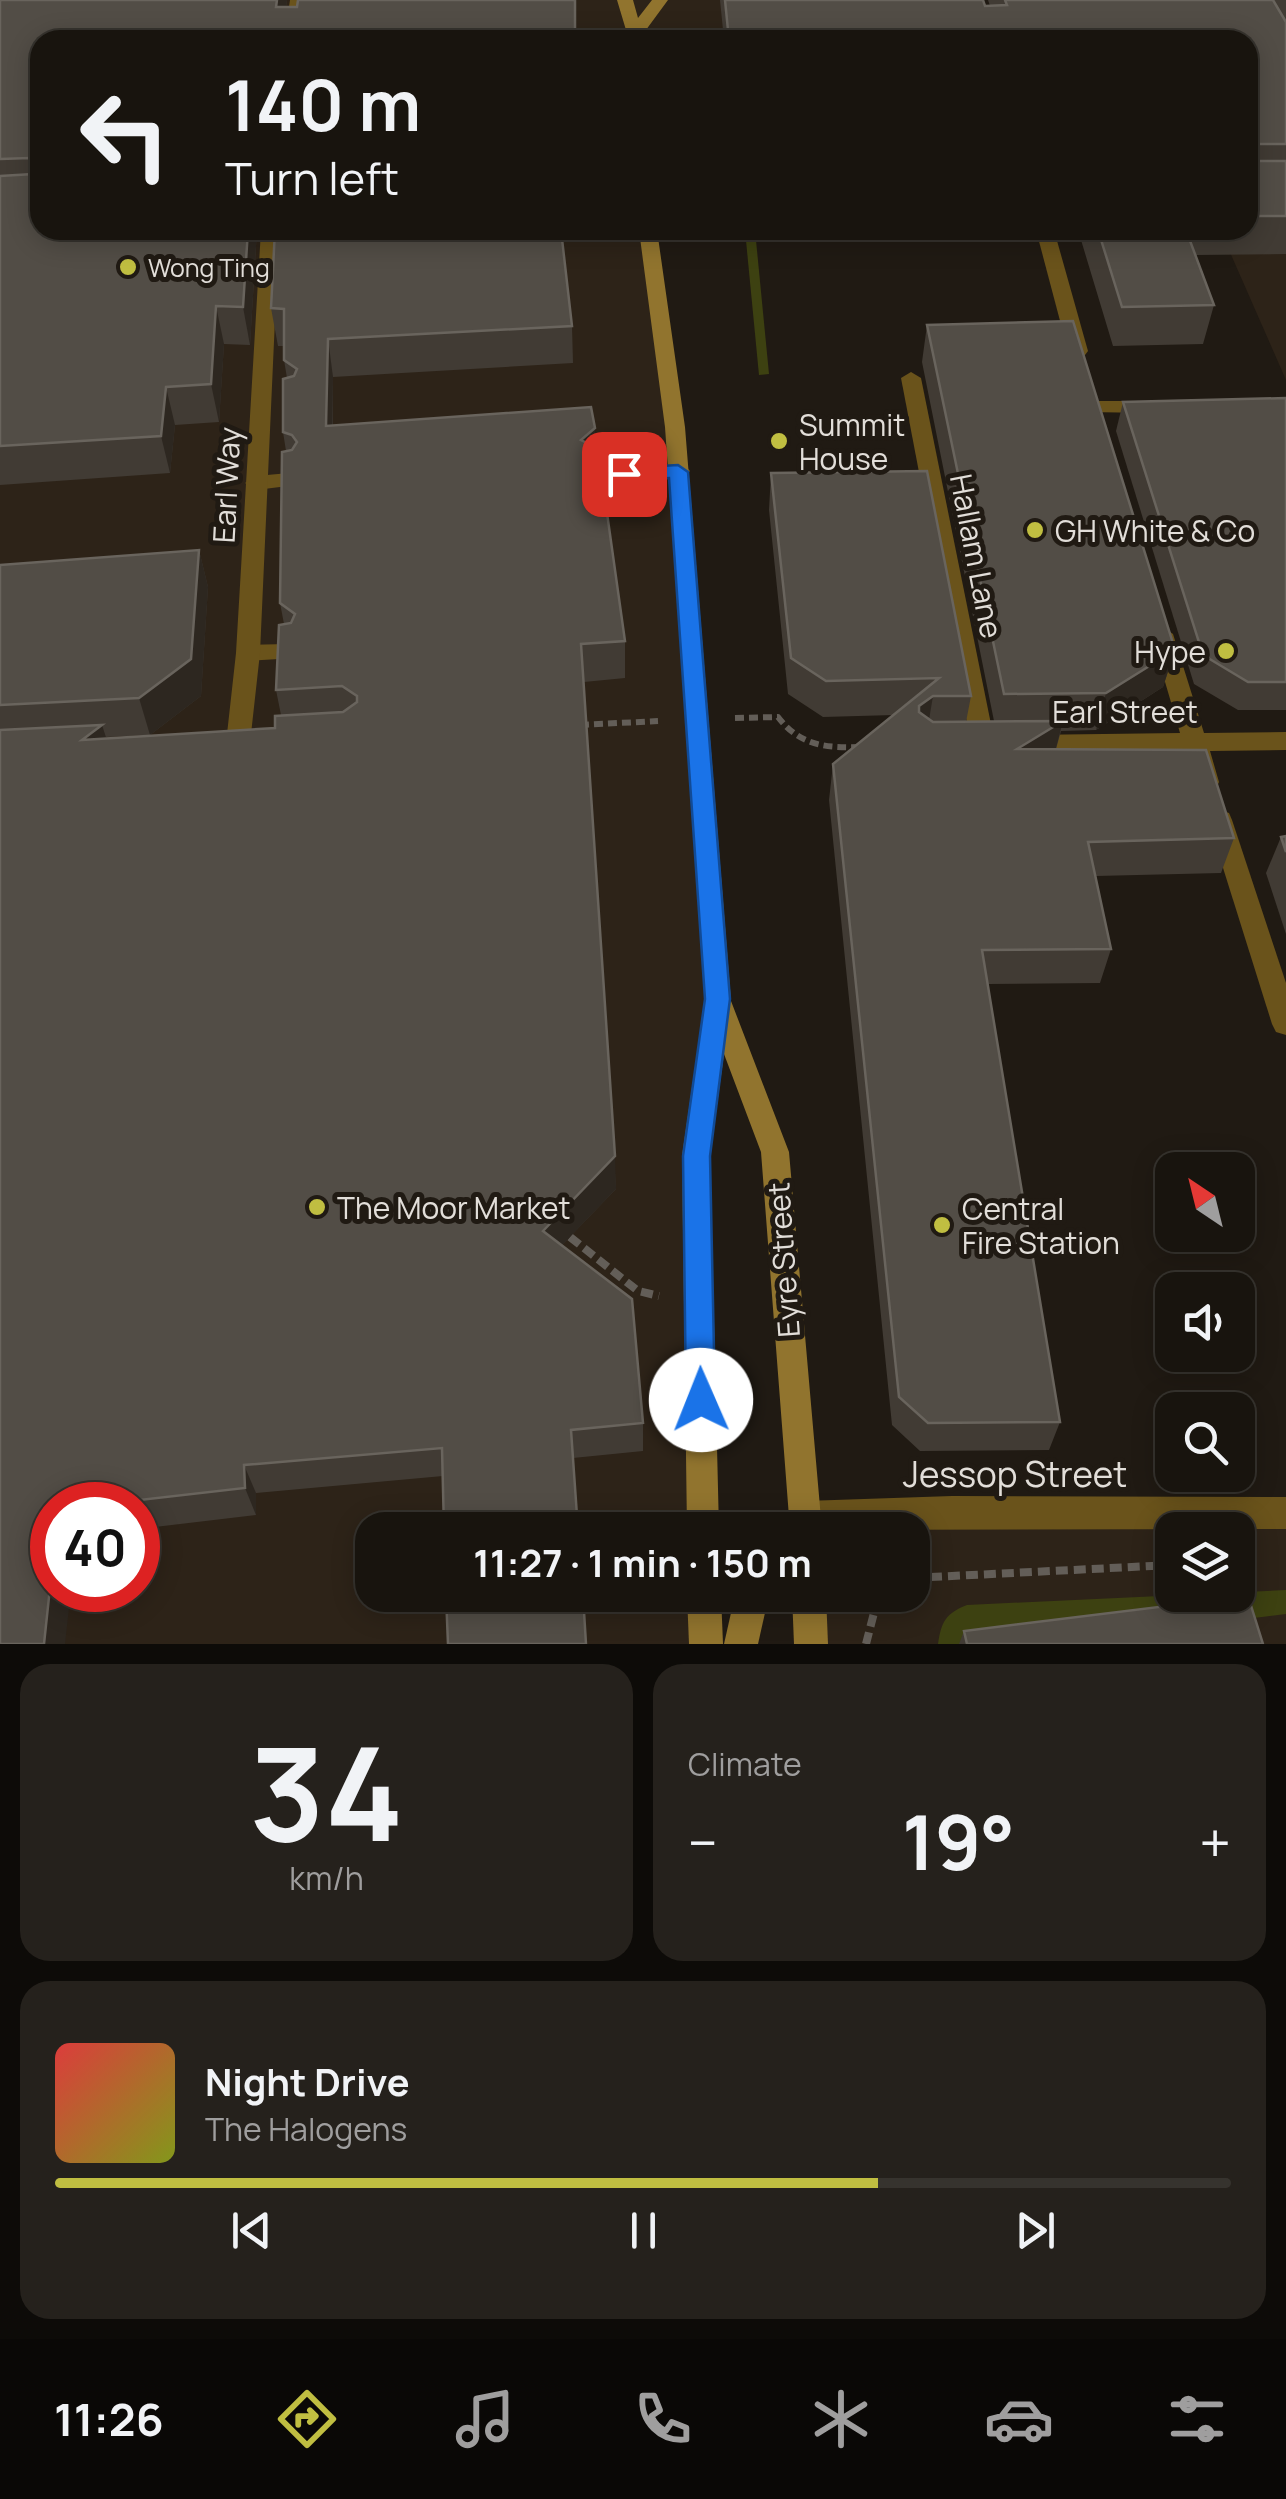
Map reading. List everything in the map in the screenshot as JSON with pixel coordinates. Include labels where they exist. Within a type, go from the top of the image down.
[{"type":"street","points":[[294,30],[298,0]]},
{"type":"street","points":[[624,0],[635,30]]},
{"type":"street","points":[[640,30],[660,0]]},
{"type":"street","name":"Earl Way","points":[[238,743],[248,653],[256,483],[267,410],[270,240]]},
{"type":"street","name":"Eyre Street","points":[[649,240],[669,361],[718,999],[696,1156],[703,1512]]},
{"type":"street","points":[[1048,240],[1091,399],[1170,407]]},
{"type":"street","name":"Hallam Lane","points":[[912,378],[974,744]]},
{"type":"street","points":[[597,476],[678,472]]},
{"type":"street","points":[[256,483],[289,480]]},
{"type":"street","points":[[1155,612],[1286,1024]]},
{"type":"street","points":[[248,653],[288,652]]},
{"type":"street","name":"Earl Street","points":[[974,744],[1286,741]]},
{"type":"street","name":"Eyre Street","points":[[718,999],[775,1152],[801,1512]]},
{"type":"street","name":"Jessop Street","points":[[930,1514],[1286,1513]]},
{"type":"street","points":[[705,1612],[706,1644]]},
{"type":"street","points":[[741,1644],[748,1612]]},
{"type":"street","points":[[810,1612],[812,1644]]},
{"type":"path","points":[[575,725],[778,717],[797,739],[814,748],[870,747]]},
{"type":"path","points":[[570,1237],[638,1291]]},
{"type":"path","points":[[930,1577],[1155,1566]]},
{"type":"path","points":[[866,1644],[874,1612]]},
{"type":"shaded area","points":[[0,0],[756,0],[924,30],[30,30],[30,240],[649,240],[718,999],[696,1156],[703,1512],[355,1512],[355,1612],[705,1612],[706,1644],[0,1644]]},
{"type":"shaded area","points":[[1286,195],[1286,380],[1229,250],[1239,240],[1258,240],[1258,222]]},
{"type":"shaded area","points":[[1286,1513],[1286,1644],[811,1644],[810,1612],[930,1612],[930,1526],[1155,1518],[1155,1612],[1255,1612],[1255,1514]]},
{"type":"green space","points":[[746,240],[756,240],[769,374],[759,375]]},
{"type":"green space","points":[[1286,1590],[1286,1614],[1041,1644],[938,1644],[946,1619],[967,1605],[1155,1596],[1155,1612],[1255,1612],[1255,1591]]},
{"type":"building","points":[[0,0],[277,0],[276,7],[297,7],[298,0],[575,0],[575,30],[30,30],[30,158],[0,159]]},
{"type":"building","points":[[725,0],[983,0],[985,6],[1007,5],[1005,0],[1273,0],[1286,22],[1286,144],[1258,144],[1258,30],[728,30]]},
{"type":"building","points":[[1258,161],[1286,161],[1286,216],[1258,216]]},
{"type":"building","points":[[30,174],[30,240],[247,240],[243,307],[216,306],[211,384],[166,387],[161,436],[0,446],[0,176]]},
{"type":"building","name":"The Moor Market","points":[[274,240],[562,240],[572,326],[328,339],[326,426],[591,407],[595,428],[581,440],[598,449],[625,641],[581,644],[615,1156],[543,1231],[632,1299],[643,1423],[571,1430],[577,1512],[444,1512],[442,1448],[244,1465],[245,1488],[160,1498],[160,1482],[30,1482],[30,1612],[47,1612],[44,1644],[0,1644],[0,730],[102,725],[82,740],[275,728],[275,716],[343,712],[357,702],[357,696],[342,686],[276,690],[279,625],[291,623],[295,614],[280,603],[282,452],[292,450],[297,442],[283,432],[283,379],[294,376],[297,369],[284,360],[284,309],[271,308]]},
{"type":"building","points":[[1101,240],[1190,240],[1214,305],[1122,307]]},
{"type":"building","name":"GH White & Co","points":[[1073,321],[1175,650],[1106,693],[1004,694],[927,325]]},
{"type":"building","points":[[1286,398],[1286,682],[1248,682],[1203,655],[1123,402]]},
{"type":"building","name":"Central Fire Station","points":[[927,471],[971,696],[933,696],[919,706],[919,712],[933,722],[1063,721],[1017,749],[1206,750],[1234,838],[1088,842],[1111,949],[982,950],[1060,1422],[928,1423],[899,1397],[833,764],[939,678],[826,681],[791,658],[771,473]]},
{"type":"building","points":[[199,550],[191,659],[139,698],[0,705],[0,565]]},
{"type":"building","points":[[1155,1607],[1155,1612],[1253,1612],[1263,1644],[967,1644],[964,1631]]},
{"type":"building","points":[[447,1612],[584,1612],[586,1644],[448,1644]]},
{"type":"place","name":"Wong Ting","points":[[128,267]]},
{"type":"place","name":"Summit House","points":[[779,441]]},
{"type":"place","name":"GH White & Co","points":[[1035,530]]},
{"type":"place","name":"Hype","points":[[1226,651]]},
{"type":"place","name":"The Moor Market","points":[[317,1207]]},
{"type":"place","name":"Central Fire Station","points":[[942,1225]]},
{"type":"route","points":[[624,474],[678,472],[692,623],[718,999],[696,1156],[701,1400]]}]
